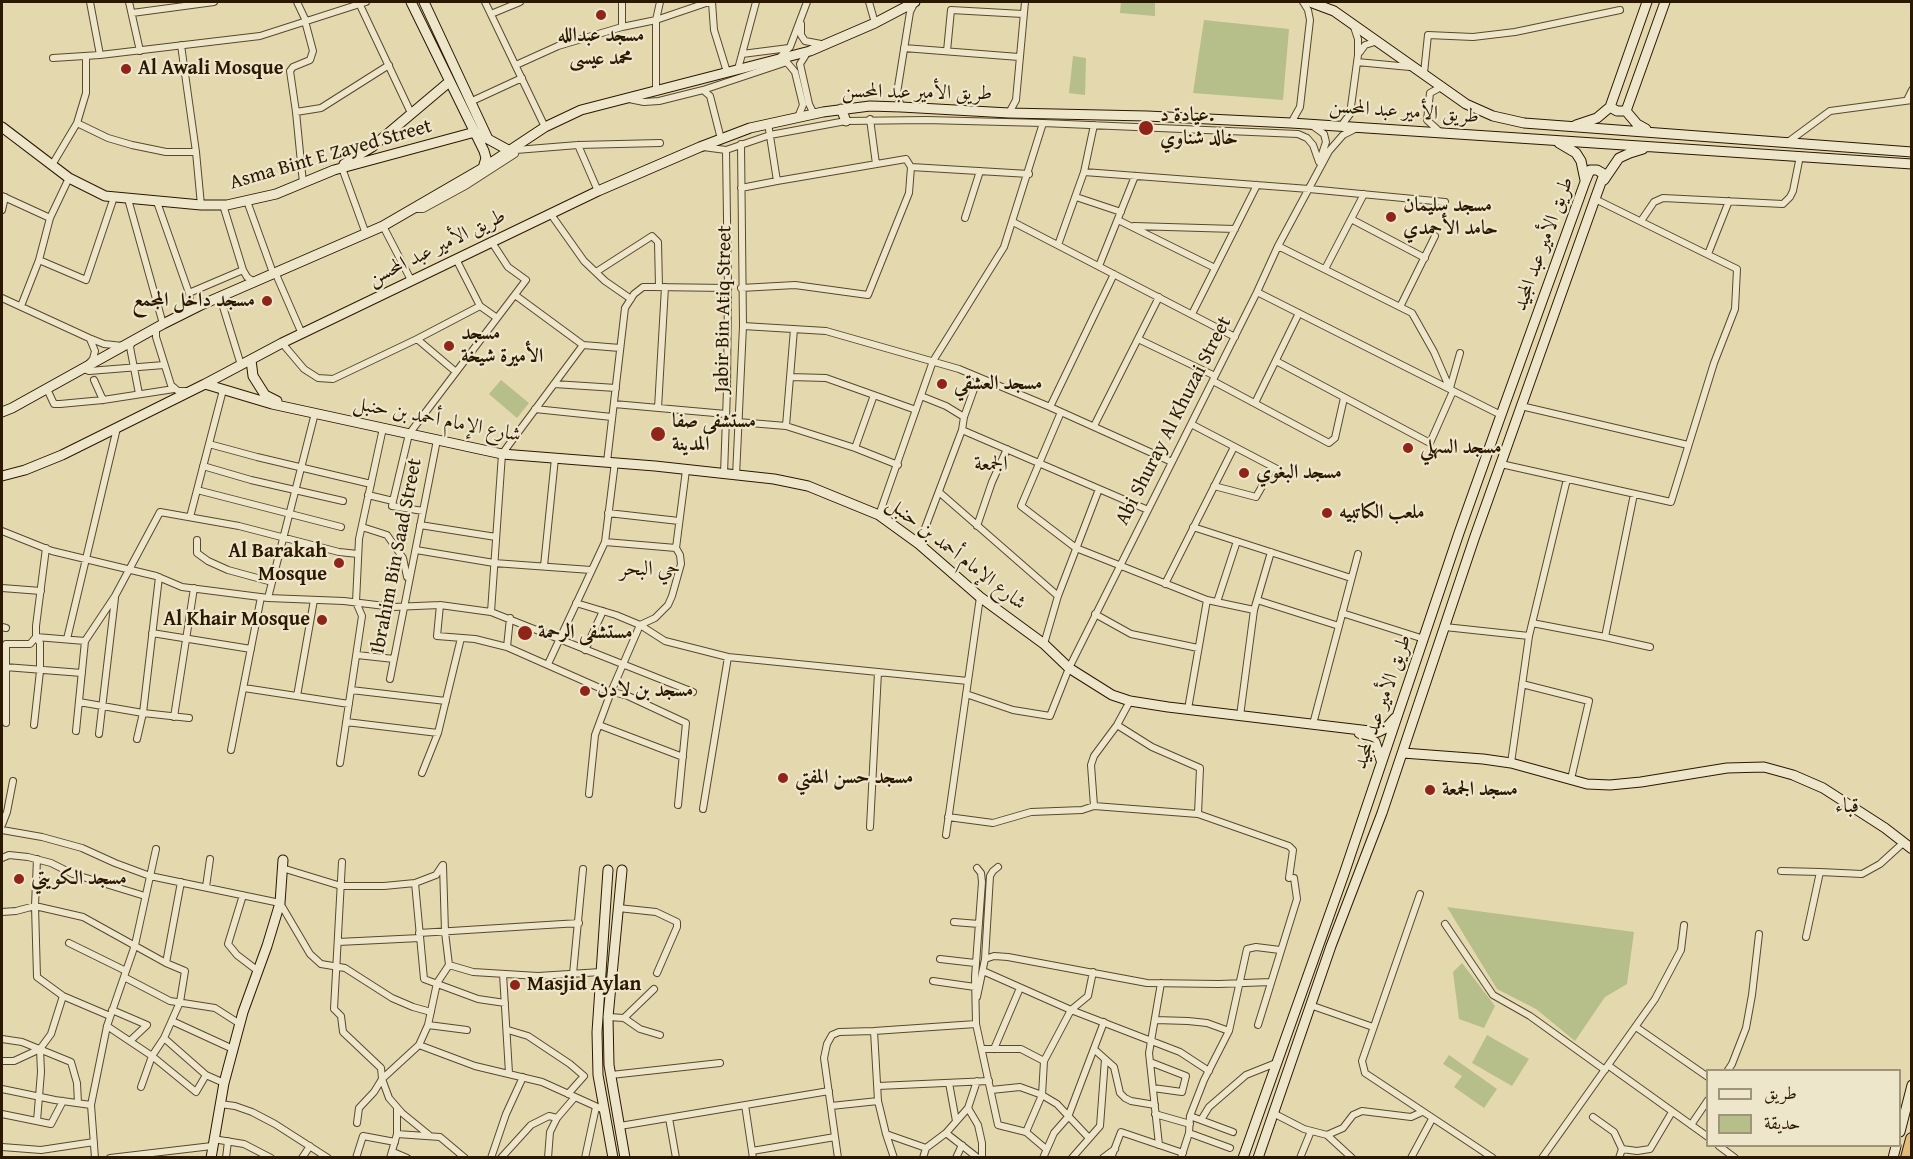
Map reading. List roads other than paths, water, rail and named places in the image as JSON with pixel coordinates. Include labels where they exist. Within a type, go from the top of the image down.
[{"type":"highway","points":[[1907,1158],[1911,1139]]},
{"type":"main road","points":[[411,2],[484,151],[486,158],[483,168]]},
{"type":"main road","points":[[424,2],[488,139],[513,152]]},
{"type":"main road","points":[[2,412],[188,312],[383,226],[513,152],[545,127],[581,110],[810,51],[875,23],[915,2]]},
{"type":"main road","name":"طريق الأمير عبد المحسن","points":[[1310,2],[1334,11],[1466,104],[1493,116],[1524,123],[1570,127],[1911,152]]},
{"type":"main road","points":[[1570,127],[1597,118],[1610,107],[1647,2]]},
{"type":"main road","points":[[1626,111],[1665,2]]},
{"type":"main road","points":[[338,169],[372,147],[449,82]]},
{"type":"main road","name":"طريق الأمير عبد المحسن","points":[[2,476],[40,465],[411,280],[598,190],[700,147],[768,123],[841,109],[870,106],[1010,113],[1025,117],[1291,123],[1911,164]]},
{"type":"main road","points":[[1610,107],[1617,111],[1626,111],[1637,124],[1651,132]]},
{"type":"main road","points":[[841,109],[846,121]]},
{"type":"main road","points":[[926,109],[926,120]]},
{"type":"main road","points":[[1240,121],[1240,132]]},
{"type":"main road","name":"Asma Bint E Zayed Street","points":[[2,127],[69,178],[105,196],[201,205],[223,205],[276,194],[338,169],[475,132]]},
{"type":"main road","points":[[1554,141],[1569,147],[1576,153],[1581,161],[1585,182]]},
{"type":"main road","points":[[1599,187],[1619,158],[1650,147]]},
{"type":"main road","name":"طريق الأمير عبد المجيد","points":[[1243,1158],[1501,415],[1585,182],[1590,170],[1597,170],[1604,174],[1596,199],[1474,539],[1403,753],[1258,1158]]},
{"type":"main road","points":[[251,360],[253,376],[265,395],[287,407]]},
{"type":"main road","name":"شارع الإمام أحمد بن حنبل","points":[[205,384],[287,407],[502,454],[611,462],[774,479],[808,486],[879,515],[919,544],[980,597],[1044,644],[1069,668],[1101,690],[1130,701],[1378,732],[1386,729],[1399,714]]},
{"type":"main road","points":[[1459,533],[1474,539]]},
{"type":"main road","points":[[1349,729],[1368,736],[1375,742],[1382,762]]},
{"type":"main road","points":[[1403,753],[1512,763],[1587,784],[1610,785],[1727,768],[1764,767],[1793,774],[1823,788],[1885,828],[1911,849]]},
{"type":"main road","points":[[211,1158],[224,1083],[233,1048],[280,903],[283,864]]},
{"type":"main road","points":[[608,870],[597,1032],[600,1108],[613,1158]]},
{"type":"main road","points":[[621,870],[608,1017],[611,1075],[625,1158]]},
{"type":"main road","points":[[1287,1034],[1299,1039]]},
{"type":"main road","points":[[1901,1124],[1911,1085]]},
{"type":"street","points":[[90,2],[100,54]]},
{"type":"street","points":[[129,2],[140,51]]},
{"type":"street","points":[[132,13],[166,4],[214,2]]},
{"type":"street","points":[[297,2],[306,21],[313,51],[310,60],[293,67],[290,71],[303,183]]},
{"type":"street","points":[[53,58],[140,51],[260,36],[362,2],[388,66],[411,113]]},
{"type":"street","points":[[485,2],[545,127]]},
{"type":"street","points":[[491,14],[520,2]]},
{"type":"street","points":[[622,2],[622,27]]},
{"type":"street","points":[[656,91],[656,20],[660,2]]},
{"type":"street","points":[[516,65],[558,46],[622,27],[656,20],[710,2],[714,30],[727,72]]},
{"type":"street","points":[[738,69],[756,2]]},
{"type":"street","points":[[623,99],[644,102],[703,90],[782,59],[790,47],[807,2]]},
{"type":"street","points":[[869,2],[875,23]]},
{"type":"street","points":[[901,107],[897,93],[910,12],[915,2]]},
{"type":"street","points":[[1010,113],[1016,100],[1025,2]]},
{"type":"street","points":[[1291,123],[1300,107],[1310,20],[1308,10],[1302,2]]},
{"type":"street","points":[[947,51],[951,10],[1023,14]]},
{"type":"street","points":[[1357,58],[1420,70],[1428,34],[1473,37],[1515,33],[1620,10]]},
{"type":"street","points":[[803,14],[801,35],[805,41],[825,45]]},
{"type":"street","points":[[1340,127],[1350,114],[1357,58],[1358,39],[1352,24]]},
{"type":"street","points":[[1357,58],[1365,45],[1378,41]]},
{"type":"street","points":[[182,45],[201,205]]},
{"type":"street","points":[[742,54],[790,47]]},
{"type":"street","points":[[904,48],[1019,57]]},
{"type":"street","points":[[810,51],[803,57],[800,64],[809,104],[814,114]]},
{"type":"street","points":[[52,165],[77,123],[86,93],[86,56]]},
{"type":"street","points":[[782,59],[795,72],[803,105],[798,117]]},
{"type":"street","points":[[296,112],[321,108],[388,66]]},
{"type":"street","points":[[470,102],[522,78]]},
{"type":"street","points":[[1442,87],[1430,93],[1427,120],[1443,134]]},
{"type":"street","points":[[703,90],[710,96],[721,139]]},
{"type":"street","points":[[1787,143],[1830,111],[1909,100],[1911,90]]},
{"type":"street","points":[[1309,189],[1329,151],[1343,135],[1359,128],[1350,114]]},
{"type":"street","points":[[700,147],[726,150],[770,135],[846,121],[1025,117],[1043,123],[1298,134],[1307,138],[1313,145],[1319,162]]},
{"type":"street","points":[[870,119],[876,165]]},
{"type":"street","points":[[77,123],[108,138],[132,145],[166,152],[196,152]]},
{"type":"street","points":[[768,123],[777,181]]},
{"type":"street","points":[[879,515],[933,361],[1004,247],[1029,174],[1043,123]]},
{"type":"street","points":[[1308,124],[1319,129],[1326,141],[1309,189]]},
{"type":"street","points":[[1058,245],[1084,172],[1094,125]]},
{"type":"street","points":[[413,209],[423,209],[467,185],[513,152],[578,145],[660,143]]},
{"type":"street","name":"Jabir Bin Atiq Street","points":[[736,476],[743,326],[741,144]]},
{"type":"street","points":[[578,145],[598,190]]},
{"type":"street","name":"Jabir Bin Atiq Street","points":[[724,474],[728,389],[726,150]]},
{"type":"street","points":[[1641,221],[1654,202],[1663,198],[1776,204],[1786,202],[1793,191],[1800,156]]},
{"type":"street","points":[[741,188],[906,159],[911,167],[909,193],[868,295],[795,285],[741,288]]},
{"type":"street","points":[[911,167],[1029,174]]},
{"type":"street","points":[[338,169],[366,234]]},
{"type":"street","points":[[964,218],[980,171]]},
{"type":"street","points":[[1084,172],[1445,202]]},
{"type":"street","points":[[1099,266],[1136,176]]},
{"type":"street","points":[[21,306],[39,260],[50,218],[69,178]]},
{"type":"street","points":[[1192,314],[1257,185]]},
{"type":"street","name":"Abi Shuray Al Khuzai Street","points":[[966,694],[1013,710],[1050,716],[1069,668],[1095,614],[1235,337],[1278,246],[1309,189]]},
{"type":"street","points":[[1325,269],[1364,194]]},
{"type":"street","points":[[2,210],[3,196],[50,218]]},
{"type":"street","points":[[39,260],[86,280],[114,197]]},
{"type":"street","points":[[1076,197],[1121,212]]},
{"type":"street","points":[[128,199],[160,326],[156,337],[174,389]]},
{"type":"street","points":[[1501,464],[1671,502],[1714,363],[1735,309],[1737,269],[1596,199]]},
{"type":"street","points":[[247,201],[274,273],[302,334]]},
{"type":"street","points":[[1708,254],[1730,201]]},
{"type":"street","points":[[157,202],[189,292],[188,312]]},
{"type":"street","points":[[223,205],[243,270],[254,282]]},
{"type":"street","points":[[550,212],[571,245],[596,272],[631,299]]},
{"type":"street","points":[[1351,219],[1425,258]]},
{"type":"street","points":[[1118,220],[1215,268]]},
{"type":"street","points":[[1013,222],[1235,337]]},
{"type":"street","points":[[383,226],[411,280]]},
{"type":"street","points":[[1131,226],[1235,229]]},
{"type":"street","points":[[728,235],[741,234]]},
{"type":"street","points":[[1400,307],[1436,236]]},
{"type":"street","points":[[596,272],[649,238],[654,237],[658,242],[662,287],[658,408]]},
{"type":"street","points":[[423,511],[392,506],[409,434],[526,280],[508,267],[491,241]]},
{"type":"street","points":[[1278,246],[1412,313],[1434,352],[1451,390]]},
{"type":"street","points":[[456,259],[480,306],[497,318]]},
{"type":"street","points":[[189,292],[243,270]]},
{"type":"street","points":[[1050,407],[1114,274]]},
{"type":"street","points":[[548,664],[605,542],[612,417],[625,308],[634,294],[644,287],[728,288]]},
{"type":"street","points":[[1257,292],[1501,415]]},
{"type":"street","points":[[515,295],[583,345],[620,348]]},
{"type":"street","points":[[220,297],[241,365]]},
{"type":"street","points":[[1094,426],[1159,297]]},
{"type":"street","points":[[2,298],[104,344],[130,344],[139,394]]},
{"type":"street","points":[[282,344],[304,369],[318,378],[333,379],[480,306]]},
{"type":"street","points":[[1255,403],[1299,313]]},
{"type":"street","points":[[743,326],[826,331],[933,361],[1050,407],[1172,462]]},
{"type":"street","points":[[786,426],[794,329]]},
{"type":"street","points":[[89,338],[94,344],[95,351],[93,359],[84,369],[93,371],[164,365]]},
{"type":"street","points":[[417,339],[456,372]]},
{"type":"street","points":[[1138,339],[1214,378],[1329,443],[1335,438],[1344,398]]},
{"type":"street","points":[[491,612],[502,454],[583,345]]},
{"type":"street","points":[[1276,361],[1430,443],[1451,390],[1460,353]]},
{"type":"street","points":[[790,377],[826,378],[916,410]]},
{"type":"street","points":[[919,544],[962,429],[978,378]]},
{"type":"street","points":[[94,380],[104,400]]},
{"type":"street","points":[[554,384],[616,388]]},
{"type":"street","points":[[47,389],[54,404],[104,400],[174,389],[190,391]]},
{"type":"street","points":[[728,389],[740,389]]},
{"type":"street","points":[[190,517],[223,390]]},
{"type":"street","points":[[855,448],[874,395]]},
{"type":"street","points":[[921,396],[946,406],[964,417]]},
{"type":"street","points":[[614,404],[726,414]]},
{"type":"street","points":[[1521,406],[1688,445]]},
{"type":"street","points":[[535,409],[612,417]]},
{"type":"street","points":[[1061,412],[1021,506],[1076,548],[1207,600],[1254,610]]},
{"type":"street","points":[[268,598],[315,413]]},
{"type":"street","points":[[738,422],[786,426],[855,448],[898,465]]},
{"type":"street","points":[[1191,424],[1275,468],[1256,497],[1214,486]]},
{"type":"street","points":[[67,639],[117,428]]},
{"type":"street","points":[[340,763],[362,616],[356,602],[358,554],[383,428]]},
{"type":"street","points":[[962,429],[1148,510]]},
{"type":"street","name":"Ibrahim Bin Saad Street","points":[[390,680],[437,440]]},
{"type":"street","points":[[209,444],[257,458],[371,484]]},
{"type":"street","points":[[1165,584],[1234,447]]},
{"type":"street","points":[[977,525],[992,482],[1007,449]]},
{"type":"street","points":[[544,566],[555,458]]},
{"type":"street","points":[[203,466],[343,501]]},
{"type":"street","points":[[589,794],[595,735],[611,692],[640,626],[655,618],[668,605],[672,596],[681,564],[676,548],[686,470]]},
{"type":"street","points":[[1512,763],[1528,636],[1567,479]]},
{"type":"street","points":[[1044,644],[1058,596],[1099,489]]},
{"type":"street","points":[[197,490],[341,527]]},
{"type":"street","points":[[939,492],[1058,596]]},
{"type":"street","points":[[1605,637],[1634,494]]},
{"type":"street","points":[[369,495],[393,501]]},
{"type":"street","points":[[76,731],[86,641],[115,596],[160,512],[284,537],[339,552],[358,554]]},
{"type":"street","points":[[608,513],[679,520]]},
{"type":"street","points":[[420,525],[496,537]]},
{"type":"street","points":[[362,527],[387,535],[403,558],[408,580]]},
{"type":"street","points":[[1194,527],[1352,578]]},
{"type":"street","points":[[2,531],[46,548],[159,578],[182,587],[268,598],[356,602],[393,607],[440,605],[491,612],[693,692]]},
{"type":"street","points":[[197,540],[197,554],[208,561],[228,570],[272,582]]},
{"type":"street","points":[[1217,602],[1237,541]]},
{"type":"street","points":[[605,542],[676,548]]},
{"type":"street","points":[[34,726],[40,671],[40,643],[36,637],[36,626],[46,548]]},
{"type":"street","points":[[416,549],[495,563],[591,570]]},
{"type":"street","points":[[1240,716],[1254,610],[1271,552]]},
{"type":"street","points":[[1313,724],[1358,554]]},
{"type":"street","points":[[137,739],[143,713],[159,578]]},
{"type":"street","points":[[2,588],[42,591]]},
{"type":"street","points":[[174,717],[194,588]]},
{"type":"street","points":[[99,734],[115,596]]},
{"type":"street","points":[[231,750],[261,597]]},
{"type":"street","points":[[946,835],[980,597]]},
{"type":"street","points":[[297,696],[314,600]]},
{"type":"street","points":[[1188,709],[1207,600]]},
{"type":"street","points":[[1257,600],[1339,626]]},
{"type":"street","points":[[576,603],[640,626],[665,641],[728,657],[968,681]]},
{"type":"street","points":[[440,605],[437,636],[475,639],[507,647],[611,692],[628,696],[686,723],[678,805]]},
{"type":"street","points":[[585,650],[603,611]]},
{"type":"street","points":[[1342,613],[1424,639]]},
{"type":"street","points":[[1095,614],[1131,634],[1198,648]]},
{"type":"street","points":[[507,647],[510,618]]},
{"type":"street","points":[[1532,623],[1650,647]]},
{"type":"street","points":[[1445,627],[1528,636]]},
{"type":"street","points":[[152,633],[251,649]]},
{"type":"street","points":[[36,637],[86,641]]},
{"type":"street","points":[[6,723],[3,681],[6,644],[30,644],[36,637]]},
{"type":"street","points":[[422,773],[438,733],[461,638]]},
{"type":"street","points":[[357,655],[394,659]]},
{"type":"street","points":[[703,809],[728,657]]},
{"type":"street","points":[[5,667],[82,674]]},
{"type":"street","points":[[870,827],[878,672]]},
{"type":"street","points":[[1522,684],[1589,700],[1571,779]]},
{"type":"street","points":[[244,688],[349,704]]},
{"type":"street","points":[[351,690],[446,701]]},
{"type":"street","points":[[1094,806],[1091,765],[1094,756],[1117,725],[1130,701]]},
{"type":"street","points":[[79,702],[189,718]]},
{"type":"street","points":[[346,722],[438,733]]},
{"type":"street","points":[[598,725],[683,757]]},
{"type":"street","points":[[1117,725],[1152,747],[1200,768],[1198,814]]},
{"type":"street","points":[[13,782],[4,811],[2,828],[82,848],[150,876],[280,903],[310,954],[321,964],[345,968],[392,998],[431,1012]]},
{"type":"street","points":[[948,817],[993,823],[1031,812],[1082,810],[1094,806],[1198,814],[1289,846],[1293,850],[1291,878],[1297,899],[1258,1025]]},
{"type":"street","points":[[1781,871],[1862,874],[1880,864],[1903,843]]},
{"type":"street","points":[[95,1158],[91,1105],[107,1026],[135,945],[156,849]]},
{"type":"street","points":[[2,858],[9,855],[37,859],[73,874],[145,896]]},
{"type":"street","points":[[37,859],[35,906],[37,977],[63,996],[147,1025],[130,1041]]},
{"type":"street","points":[[206,887],[210,859]]},
{"type":"street","points":[[342,862],[334,1009],[341,1016],[343,1032],[381,1068],[381,1079],[389,1098],[429,1136]]},
{"type":"street","points":[[283,864],[341,886],[415,883],[436,875],[443,865],[445,932],[449,965],[437,983],[428,1025],[420,1045],[381,1079],[374,1092],[359,1108],[357,1123]]},
{"type":"street","points":[[975,1001],[984,971],[990,876],[998,867]]},
{"type":"street","points":[[977,868],[981,873],[982,882],[975,963],[976,1024],[998,1125],[1026,1132],[1046,1149]]},
{"type":"street","points":[[573,974],[583,869]]},
{"type":"street","points":[[1806,937],[1820,872]]},
{"type":"street","points":[[166,963],[181,882]]},
{"type":"street","points":[[415,883],[424,979],[478,999],[505,1003]]},
{"type":"street","points":[[1420,894],[1362,1061],[1365,1073],[1493,1158]]},
{"type":"street","points":[[243,895],[228,944],[237,955],[258,971]]},
{"type":"street","points":[[2,912],[35,906],[83,916],[166,963],[185,971],[180,1002],[164,1038],[152,1056],[141,1087]]},
{"type":"street","points":[[618,908],[656,912],[677,922],[677,927],[657,973]]},
{"type":"street","points":[[954,922],[979,924]]},
{"type":"street","points":[[338,942],[579,923]]},
{"type":"street","points":[[1445,924],[1493,995],[1530,1016],[1706,1136]]},
{"type":"street","points":[[1542,1158],[1655,999],[1678,956],[1684,925]]},
{"type":"street","points":[[1729,1069],[1746,1028],[1759,933]]},
{"type":"street","points":[[69,943],[170,1000],[215,1008],[240,1024]]},
{"type":"street","points":[[1111,1158],[1121,1131],[1182,1155],[1189,1133],[1190,1116],[1229,1031],[1247,949],[1256,947],[1280,950]]},
{"type":"street","points":[[985,959],[994,956],[1008,957],[1147,983],[1271,982]]},
{"type":"street","points":[[940,959],[975,963]]},
{"type":"street","points":[[449,965],[473,972],[538,976],[601,972]]},
{"type":"street","points":[[984,971],[1071,1010],[1190,1057],[1209,1071]]},
{"type":"street","points":[[1026,1132],[1042,1095],[1044,1061],[1071,1010],[1088,996],[1094,972]]},
{"type":"street","points":[[503,974],[509,1073]]},
{"type":"street","points":[[933,981],[975,987]]},
{"type":"street","points":[[1159,1145],[1150,1062],[1161,983]]},
{"type":"street","points":[[994,1049],[1020,988]]},
{"type":"street","points":[[624,1018],[654,989]]},
{"type":"street","points":[[2,1061],[14,1062],[40,1049],[51,1034],[63,996]]},
{"type":"street","points":[[1311,1005],[1373,1026]]},
{"type":"street","points":[[608,1017],[624,1018],[640,1029],[660,1035]]},
{"type":"street","points":[[1155,1020],[1207,1023],[1229,1031]]},
{"type":"street","points":[[172,1021],[233,1048]]},
{"type":"street","points":[[1044,1158],[1054,1133],[1068,1117],[1104,1022]]},
{"type":"street","points":[[838,1158],[824,1058],[832,1035],[839,1032],[976,1024]]},
{"type":"street","points":[[428,1025],[467,1030]]},
{"type":"street","points":[[107,1026],[152,1056],[196,1092],[206,1075]]},
{"type":"street","points":[[1636,1027],[1706,1076]]},
{"type":"street","points":[[508,1030],[528,1035],[584,1076],[550,1132],[548,1158]]},
{"type":"street","points":[[874,1031],[878,1101],[894,1158]]},
{"type":"street","points":[[164,1038],[206,1075],[224,1083]]},
{"type":"street","points":[[2,1039],[22,1042],[71,1062],[78,1103]]},
{"type":"street","points":[[420,1045],[475,1066],[542,1082],[600,1108],[585,1158]]},
{"type":"street","points":[[37,1121],[40,1049]]},
{"type":"street","points":[[982,1049],[1021,1049],[1044,1061]]},
{"type":"street","points":[[1095,1050],[1114,1068],[1120,1093],[1125,1098],[1155,1105]]},
{"type":"street","points":[[1072,1158],[1100,1126],[1105,1059]]},
{"type":"street","points":[[1150,1062],[1186,1076],[1182,1092],[1153,1088]]},
{"type":"street","points":[[611,1075],[720,1063]]},
{"type":"street","points":[[1201,1120],[1209,1107],[1246,1075],[1276,1063]]},
{"type":"street","points":[[491,1158],[506,1114],[523,1077]]},
{"type":"street","points":[[878,1086],[988,1080]]},
{"type":"street","points":[[923,1158],[926,1148],[946,1133],[968,1108],[977,1081]]},
{"type":"street","points":[[950,1083],[956,1121]]},
{"type":"street","points":[[991,1090],[1020,1087],[1042,1095],[1057,1104],[1089,1138]]},
{"type":"street","points":[[2,1089],[91,1105]]},
{"type":"street","points":[[620,1126],[829,1091]]},
{"type":"street","points":[[2,1114],[51,1124],[63,1101]]},
{"type":"street","points":[[831,1106],[878,1101]]},
{"type":"street","points":[[1691,1125],[1706,1102]]},
{"type":"street","points":[[220,1104],[252,1112],[328,1158]]},
{"type":"street","points":[[746,1105],[752,1154],[835,1137]]},
{"type":"street","points":[[397,1107],[397,1134],[391,1155],[407,1158]]},
{"type":"street","points":[[946,1133],[980,1158],[982,1143],[978,1125],[968,1108]]},
{"type":"street","points":[[1327,1135],[1342,1128],[1353,1114],[1362,1111],[1411,1117],[1422,1112]]},
{"type":"street","points":[[1652,1158],[1650,1149],[1672,1112]]},
{"type":"street","points":[[1273,1113],[1311,1131],[1327,1135],[1352,1158]]},
{"type":"street","points":[[1155,1114],[1190,1124]]},
{"type":"street","points":[[501,1158],[531,1125],[549,1116],[557,1118]]},
{"type":"street","points":[[1190,1116],[1233,1132]]},
{"type":"street","points":[[1593,1117],[1614,1132],[1622,1149],[1619,1158]]},
{"type":"street","points":[[669,1118],[676,1158]]},
{"type":"street","points":[[1411,1158],[1432,1119]]},
{"type":"street","points":[[1300,1158],[1311,1131]]},
{"type":"street","points":[[1189,1133],[1230,1148]]},
{"type":"street","points":[[397,1134],[444,1139],[465,1158]]},
{"type":"street","points":[[886,1134],[926,1148]]},
{"type":"street","points":[[356,1158],[363,1136],[395,1142]]},
{"type":"street","points":[[226,1158],[228,1141]]},
{"type":"street","points":[[110,1158],[228,1141],[244,1144],[259,1155],[271,1158]]},
{"type":"street","points":[[8,1158],[5,1147],[41,1150],[94,1142]]},
{"type":"street","points":[[956,1158],[962,1145]]},
{"type":"street","points":[[302,1158],[310,1146]]},
{"type":"street","points":[[1720,1147],[1735,1158]]},
{"type":"street","points":[[1103,1158],[1115,1148]]},
{"type":"street","points":[[1622,1149],[1637,1151],[1650,1149]]},
{"type":"place","name":"مسجد عبدالله محمد عيسى","points":[[601,15]]},
{"type":"place","name":"Al Awali Mosque","points":[[126,69]]},
{"type":"place","name":"عيادة د. خالد شناوي","points":[[1146,128]]},
{"type":"place","name":"مسجد سليمان حامد الأحمدي","points":[[1391,217]]},
{"type":"place","name":"مسجد داخل المجمع","points":[[267,301]]},
{"type":"place","name":"مسجد الأميرة شيخة","points":[[449,346]]},
{"type":"place","name":"مسجد العشقي","points":[[942,384]]},
{"type":"place","name":"مستشفی صفا المدینة","points":[[658,434]]},
{"type":"place","name":"مسجد السهلي","points":[[1408,448]]},
{"type":"place","name":"مسجد البغوي","points":[[1244,473]]},
{"type":"place","name":"ملعب الكاتبيه","points":[[1327,513]]},
{"type":"place","name":"Al Barakah Mosque","points":[[339,563]]},
{"type":"place","name":"Al Khair Mosque","points":[[322,620]]},
{"type":"place","name":"مستشفى الرحمة","points":[[525,633]]},
{"type":"place","name":"مسجد بن لادن","points":[[585,691]]},
{"type":"place","name":"مسجد حسن المفتي","points":[[783,778]]},
{"type":"place","name":"مسجد الجمعة","points":[[1430,790]]},
{"type":"place","name":"مسجد الكويتي","points":[[19,879]]},
{"type":"place","name":"Masjid Aylan","points":[[515,985]]},
{"type":"district","name":"الجمعة","points":[[991,465]]},
{"type":"district","name":"حي البحر","points":[[650,570]]},
{"type":"district","name":"قباء","points":[[1847,807]]}]
